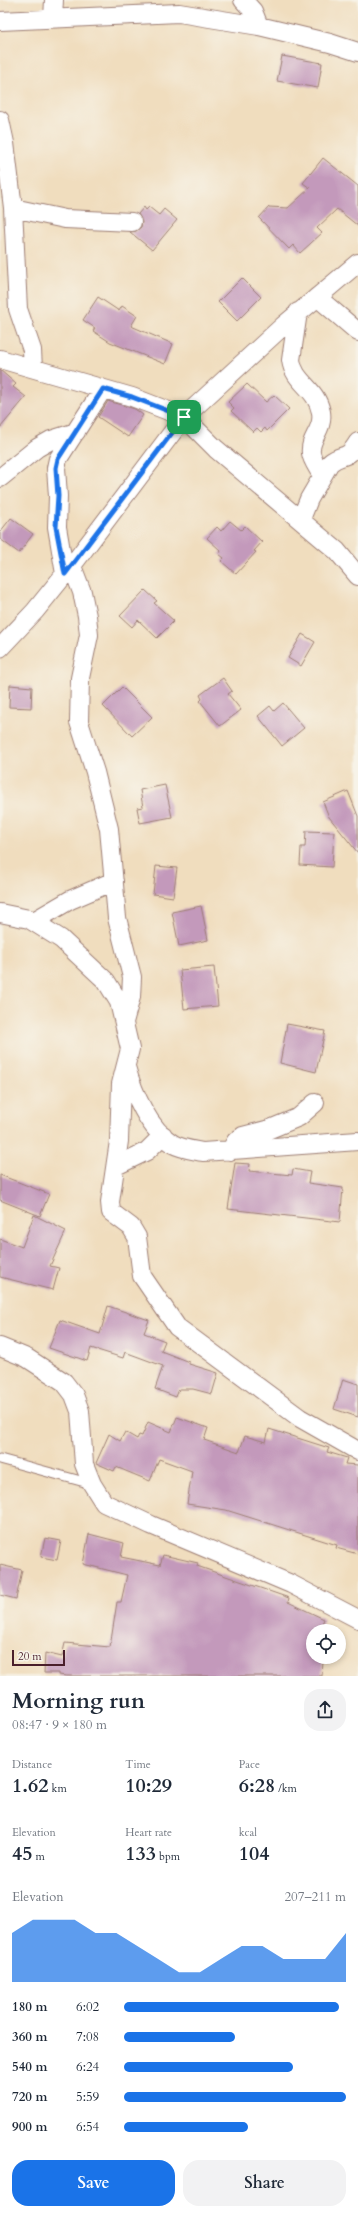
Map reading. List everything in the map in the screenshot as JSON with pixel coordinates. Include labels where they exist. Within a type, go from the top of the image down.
[{"type":"street","points":[[53,18],[54,0]]},
{"type":"street","points":[[243,0],[254,12],[259,26]]},
{"type":"street","points":[[1,22],[159,7],[180,13],[259,26],[330,43],[358,52]]},
{"type":"street","points":[[0,120],[5,143],[13,208],[18,309],[32,350],[33,368]]},
{"type":"street","points":[[13,208],[65,220],[132,222]]},
{"type":"street","points":[[0,648],[69,570],[184,417],[298,312],[358,263]]},
{"type":"street","points":[[317,297],[358,332]]},
{"type":"street","points":[[298,312],[291,360],[292,368],[294,373],[316,397],[321,413],[319,432],[311,447],[311,455],[322,476]]},
{"type":"street","points":[[0,359],[132,397],[184,417],[216,449],[301,519],[337,551],[358,576]]},
{"type":"street","points":[[103,389],[58,459],[56,468],[58,496],[57,540],[69,570],[82,592],[89,635],[80,678],[79,722],[95,772],[109,828],[117,918],[132,977],[131,997],[124,1023]]},
{"type":"street","points":[[0,478],[37,448],[51,440],[76,432]]},
{"type":"street","points":[[301,519],[309,499],[330,463],[334,459],[344,458],[349,455],[358,442]]},
{"type":"street","points":[[34,921],[70,900],[114,881]]},
{"type":"street","points":[[0,913],[6,912],[34,921],[61,939],[106,981],[119,1002],[130,1049],[120,1095],[116,1166],[110,1202],[111,1212],[130,1227],[137,1237],[142,1276],[177,1328],[300,1418],[358,1450]]},
{"type":"street","points":[[126,1067],[138,1100],[153,1124],[173,1144],[184,1148],[203,1152],[230,1151],[358,1141]]},
{"type":"street","points":[[230,1151],[236,1141],[243,1136],[270,1129],[299,1117],[315,1103]]},
{"type":"street","points":[[116,1166],[146,1151],[163,1135]]},
{"type":"street","points":[[0,1347],[27,1358],[64,1382],[74,1395],[80,1411],[84,1464],[92,1484],[104,1503],[291,1584],[358,1619]]},
{"type":"lane","points":[[0,1459],[92,1484]]},
{"type":"building","points":[[282,56],[322,63],[318,88],[277,81]]},
{"type":"building","points":[[323,158],[358,186],[358,226],[337,209],[317,228],[322,233],[300,253],[293,245],[289,249],[259,218],[269,207],[288,208],[310,188],[303,183]]},
{"type":"building","points":[[144,207],[146,210],[149,207],[159,215],[164,209],[177,220],[152,250],[130,232],[136,231],[141,227],[142,222],[138,214]]},
{"type":"building","points":[[242,278],[261,297],[237,321],[218,302]]},
{"type":"building","points":[[98,297],[119,311],[122,306],[137,316],[131,326],[173,344],[165,364],[110,342],[93,331],[95,328],[83,320]]},
{"type":"building","points":[[0,370],[16,384],[13,387],[26,397],[0,428]]},
{"type":"building","points":[[247,384],[266,402],[274,395],[289,409],[267,431],[265,428],[261,432],[257,428],[253,432],[231,411],[234,408],[228,402]]},
{"type":"building","points":[[108,401],[135,409],[143,415],[128,437],[98,417]]},
{"type":"building","points":[[11,518],[33,534],[19,553],[0,539],[0,532]]},
{"type":"building","points":[[230,521],[241,530],[245,526],[262,542],[254,551],[256,552],[236,574],[221,561],[224,558],[219,554],[221,551],[207,538],[217,527],[221,531]]},
{"type":"building","points":[[145,590],[157,601],[154,603],[174,621],[157,638],[138,620],[132,627],[120,616]]},
{"type":"building","points":[[302,634],[315,642],[301,666],[288,658]]},
{"type":"building","points":[[223,678],[232,691],[228,694],[241,710],[220,726],[200,701],[202,699],[200,695]]},
{"type":"building","points":[[10,685],[32,687],[31,708],[9,707]]},
{"type":"building","points":[[122,687],[152,717],[132,736],[103,706]]},
{"type":"building","points":[[283,703],[304,728],[282,746],[258,716],[270,706],[274,711]]},
{"type":"building","points":[[165,785],[172,817],[140,823],[137,808],[143,807],[140,790]]},
{"type":"building","points":[[348,791],[358,816],[358,853],[329,817],[323,802]]},
{"type":"building","points":[[306,831],[334,832],[332,867],[300,865],[301,847],[305,847]]},
{"type":"building","points":[[156,866],[177,868],[173,897],[153,894]]},
{"type":"building","points":[[201,906],[208,940],[179,946],[172,912]]},
{"type":"building","points":[[214,967],[218,1006],[184,1009],[180,970]]},
{"type":"building","points":[[287,1024],[325,1031],[316,1072],[280,1063]]},
{"type":"building","points":[[235,1163],[250,1164],[249,1171],[292,1175],[293,1169],[310,1172],[308,1183],[343,1188],[340,1222],[228,1209]]},
{"type":"building","points":[[0,1175],[49,1194],[40,1216],[0,1200]]},
{"type":"building","points":[[34,1215],[66,1231],[50,1266],[59,1268],[53,1290],[0,1277],[0,1239],[22,1247]]},
{"type":"building","points":[[108,1306],[149,1320],[144,1333],[165,1341],[161,1351],[189,1362],[189,1364],[218,1373],[212,1394],[193,1389],[179,1389],[176,1397],[155,1389],[163,1366],[125,1352],[123,1358],[91,1348],[87,1361],[49,1348],[60,1320],[100,1334]]},
{"type":"building","points":[[343,1379],[358,1384],[358,1417],[334,1409]]},
{"type":"building","points":[[177,1417],[208,1428],[204,1440],[239,1452],[245,1436],[266,1442],[269,1429],[329,1448],[327,1452],[347,1458],[345,1464],[358,1465],[358,1554],[336,1548],[337,1545],[226,1510],[187,1504],[192,1471],[159,1459],[150,1481],[116,1467],[114,1471],[96,1463],[109,1434],[120,1441],[125,1432],[137,1439],[139,1435],[142,1436],[148,1422],[171,1432]]},
{"type":"building","points":[[89,1534],[124,1543],[121,1557],[160,1565],[163,1555],[198,1563],[197,1566],[289,1598],[288,1602],[324,1619],[322,1624],[306,1624],[306,1664],[323,1664],[322,1676],[66,1676],[59,1675],[59,1673],[44,1673],[45,1653],[62,1657],[65,1643],[110,1647],[117,1602],[121,1602],[127,1575],[83,1564]]},
{"type":"building","points":[[45,1538],[61,1541],[57,1560],[41,1557]]},
{"type":"building","points":[[0,1565],[22,1570],[16,1599],[0,1595]]},
{"type":"route","points":[[103,389],[132,397],[184,417],[119,502],[78,560],[65,574],[62,555],[57,540],[56,512],[58,496],[56,468],[58,459],[103,389]]}]
